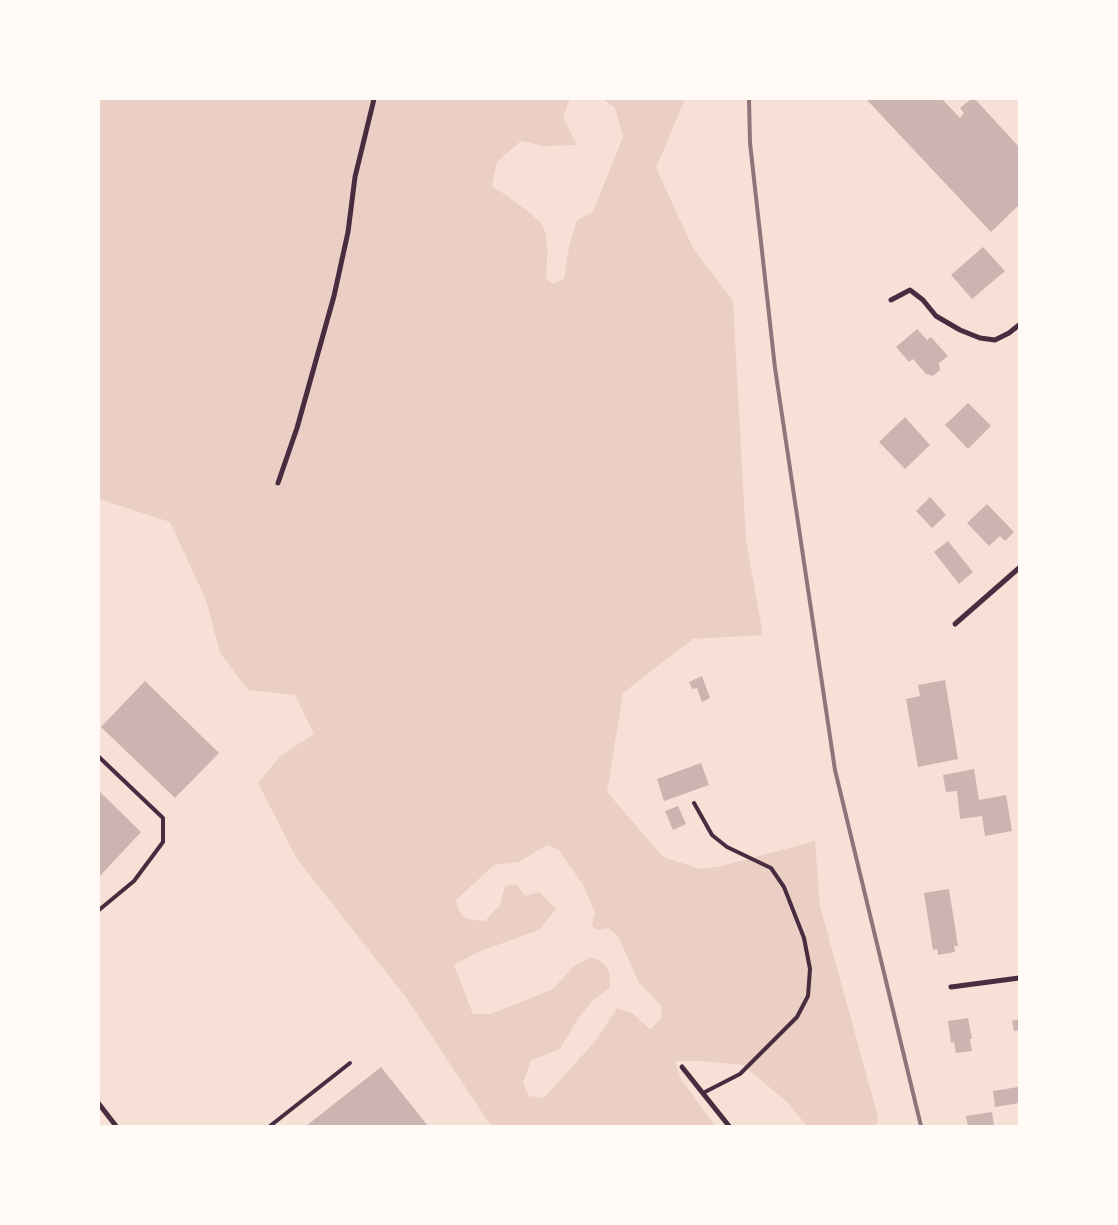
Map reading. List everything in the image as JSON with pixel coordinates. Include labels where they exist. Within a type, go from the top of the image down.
[{"type":"street","points":[[278,483],[297,428],[334,296],[348,232],[354,177],[374,99]]},
{"type":"street","points":[[891,300],[910,290],[923,300],[936,316],[960,330],[980,338],[995,340],[1019,325]]},
{"type":"street","points":[[954,624],[1019,568]]},
{"type":"street","points":[[951,987],[1019,978]]},
{"type":"street","points":[[682,1067],[729,1126]]},
{"type":"street","points":[[99,1104],[116,1126]]},
{"type":"lane","points":[[99,757],[163,818],[163,842],[134,881],[99,910]]},
{"type":"lane","points":[[694,803],[712,835],[727,847],[771,868],[784,887],[804,938],[810,969],[808,996],[797,1017],[740,1074],[703,1093]]},
{"type":"lane","points":[[270,1126],[350,1063]]},
{"type":"shaded area","points":[[99,99],[570,99],[563,117],[577,145],[544,146],[521,141],[497,162],[492,186],[529,212],[544,228],[547,246],[546,279],[553,284],[564,279],[569,247],[577,220],[593,212],[623,137],[615,108],[603,99],[685,99],[656,168],[693,248],[733,301],[746,540],[763,635],[693,639],[623,693],[607,792],[663,857],[700,869],[722,866],[815,841],[820,906],[878,1117],[877,1126],[807,1126],[787,1102],[743,1065],[675,1061],[681,1079],[715,1126],[491,1126],[405,996],[297,859],[258,783],[280,756],[314,734],[295,695],[248,690],[220,653],[206,600],[170,522],[99,499]],"holes":[[[547,845],[559,850],[583,885],[595,912],[592,925],[596,930],[608,928],[618,936],[639,983],[661,1005],[662,1018],[650,1029],[632,1013],[617,1008],[597,1039],[544,1098],[529,1096],[523,1083],[531,1060],[560,1049],[579,1017],[593,1000],[610,988],[608,968],[591,957],[574,966],[553,989],[491,1014],[473,1014],[454,965],[478,952],[539,930],[556,909],[539,892],[525,896],[516,884],[505,886],[500,905],[485,921],[465,917],[460,912],[455,901],[494,865],[519,862]]]},
{"type":"building","points":[[866,99],[942,99],[960,118],[964,113],[960,108],[971,99],[975,99],[1019,147],[1019,205],[991,232]]},
{"type":"building","points":[[983,247],[1005,271],[972,299],[951,275]]},
{"type":"building","points":[[917,329],[927,340],[931,337],[948,356],[939,363],[940,370],[933,376],[926,374],[913,359],[909,362],[896,347]]},
{"type":"building","points":[[968,403],[991,426],[968,449],[945,425]]},
{"type":"building","points":[[905,417],[930,445],[905,469],[879,442]]},
{"type":"building","points":[[930,497],[946,515],[932,528],[916,511]]},
{"type":"building","points":[[987,504],[1014,532],[1005,541],[1000,536],[989,546],[967,523]]},
{"type":"building","points":[[948,541],[973,572],[959,584],[934,552]]},
{"type":"building","points":[[702,676],[710,698],[702,702],[697,688],[692,689],[689,682]]},
{"type":"building","points":[[945,680],[958,759],[918,767],[906,699],[920,696],[918,685]]},
{"type":"building","points":[[145,681],[219,753],[175,798],[101,727]]},
{"type":"building","points":[[701,763],[709,785],[664,801],[657,779]]},
{"type":"building","points":[[974,769],[979,800],[1006,795],[1012,831],[985,836],[982,816],[960,819],[957,791],[946,792],[943,775]]},
{"type":"building","points":[[99,791],[141,832],[99,877]]},
{"type":"building","points":[[678,806],[686,824],[673,830],[665,811]]},
{"type":"building","points":[[949,889],[958,946],[954,946],[955,952],[938,955],[937,949],[933,950],[924,893]]},
{"type":"building","points":[[968,1018],[972,1051],[956,1053],[954,1042],[951,1043],[948,1021]]},
{"type":"building","points":[[1019,1019],[1019,1030],[1014,1031],[1012,1021]]},
{"type":"building","points":[[381,1067],[428,1126],[306,1126]]},
{"type":"building","points":[[1018,1087],[1019,1103],[995,1107],[993,1091]]},
{"type":"building","points":[[992,1112],[994,1126],[968,1126],[966,1116]]},
{"type":"railway","points":[[749,99],[750,143],[775,368],[835,770],[921,1126]]}]
